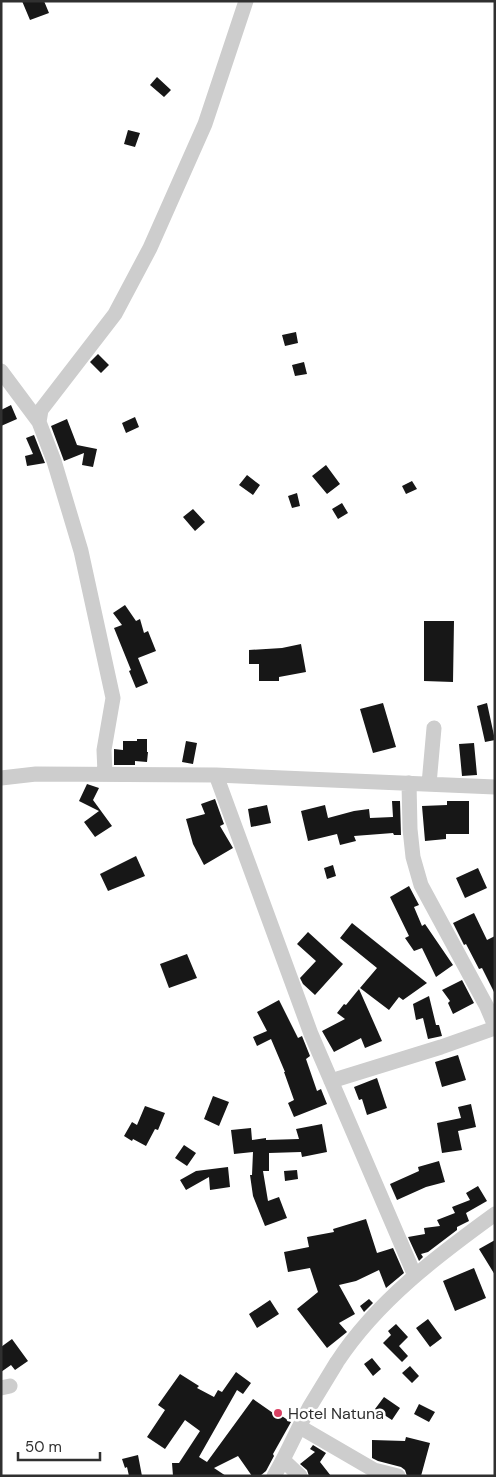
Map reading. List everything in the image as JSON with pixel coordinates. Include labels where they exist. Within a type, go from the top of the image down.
[{"type":"street","points":[[39,422],[41,410],[115,314],[150,248],[205,124],[246,1]]},
{"type":"street","points":[[1,371],[39,422],[54,461],[81,551],[113,698],[104,750],[105,773]]},
{"type":"street","points":[[429,784],[434,728]]},
{"type":"street","points":[[1,778],[36,774],[105,773],[216,775],[495,787]]},
{"type":"street","points":[[216,775],[311,1034],[415,1276]]},
{"type":"street","points":[[331,1081],[441,1047],[495,1027],[487,1007],[421,885],[413,857],[410,829],[409,782]]},
{"type":"street","points":[[274,1476],[338,1361],[366,1324],[415,1276],[447,1249],[495,1214]]},
{"type":"street","points":[[300,1427],[374,1470],[398,1476]]},
{"type":"street","points":[[283,1460],[300,1476]]},
{"type":"building","points":[[22,1],[44,1],[49,13],[30,20]]},
{"type":"building","points":[[157,77],[171,90],[164,97],[150,85]]},
{"type":"building","points":[[128,130],[140,133],[135,147],[124,144]]},
{"type":"building","points":[[296,332],[298,343],[285,346],[282,335]]},
{"type":"building","points":[[98,354],[109,365],[101,373],[90,362]]},
{"type":"building","points":[[304,362],[307,374],[295,376],[292,365]]},
{"type":"building","points":[[11,405],[17,419],[1,426],[1,410]]},
{"type":"building","points":[[135,417],[139,427],[126,433],[122,423]]},
{"type":"building","points":[[67,419],[77,445],[97,449],[93,467],[82,465],[84,453],[64,461],[51,426]]},
{"type":"building","points":[[34,435],[45,463],[27,466],[25,456],[33,454],[26,438]]},
{"type":"building","points":[[326,465],[340,484],[327,494],[312,476]]},
{"type":"building","points":[[247,475],[260,485],[253,495],[239,485]]},
{"type":"building","points":[[412,481],[417,489],[406,494],[402,486]]},
{"type":"building","points":[[297,493],[300,506],[292,508],[288,496]]},
{"type":"building","points":[[342,503],[348,513],[338,519],[332,509]]},
{"type":"building","points":[[193,509],[205,522],[195,531],[183,517]]},
{"type":"building","points":[[125,605],[136,621],[140,619],[144,633],[148,631],[156,651],[138,658],[148,683],[136,688],[129,671],[131,670],[114,628],[122,625],[113,613]]},
{"type":"building","points":[[424,621],[454,621],[453,682],[424,681]]},
{"type":"building","points":[[301,644],[306,672],[279,677],[279,681],[259,681],[259,664],[249,664],[249,650],[282,648]]},
{"type":"building","points":[[383,703],[396,747],[373,753],[360,709]]},
{"type":"building","points":[[487,703],[495,740],[485,742],[477,706]]},
{"type":"building","points":[[137,739],[147,739],[147,762],[135,761],[135,765],[114,765],[114,749],[123,750],[123,741],[137,741]]},
{"type":"building","points":[[186,741],[197,743],[193,764],[182,762]]},
{"type":"building","points":[[474,743],[477,775],[462,776],[459,744]]},
{"type":"building","points":[[87,784],[99,788],[93,800],[112,826],[95,837],[84,822],[99,811],[79,801]]},
{"type":"building","points":[[215,799],[224,824],[220,826],[233,848],[204,865],[193,844],[186,819],[205,814],[201,804]]},
{"type":"building","points":[[392,801],[400,801],[401,835],[394,835],[393,833],[354,836],[356,841],[340,845],[337,834],[308,841],[301,811],[325,805],[328,818],[369,809],[370,818],[393,817]]},
{"type":"building","points":[[447,801],[469,801],[469,834],[446,834],[446,839],[425,841],[422,806],[447,805]]},
{"type":"building","points":[[267,805],[271,823],[251,827],[248,809]]},
{"type":"building","points":[[136,856],[145,876],[108,891],[100,874]]},
{"type":"building","points":[[333,865],[336,876],[327,879],[324,868]]},
{"type":"building","points":[[478,868],[487,888],[465,898],[456,878]]},
{"type":"building","points":[[409,886],[419,905],[414,907],[422,926],[425,924],[453,965],[436,977],[422,948],[414,951],[405,938],[409,936],[390,897]]},
{"type":"building","points":[[474,913],[487,940],[495,936],[495,994],[482,968],[479,969],[453,923]]},
{"type":"building","points":[[352,923],[427,983],[403,1000],[399,997],[389,1010],[360,988],[377,968],[340,938]]},
{"type":"building","points":[[308,932],[343,964],[315,995],[303,984],[300,978],[316,961],[297,944]]},
{"type":"building","points":[[187,954],[197,978],[169,988],[160,964]]},
{"type":"building","points":[[462,980],[474,1003],[453,1014],[448,1003],[450,1001],[442,990]]},
{"type":"building","points":[[359,989],[382,1041],[365,1048],[361,1038],[334,1052],[322,1031],[345,1019],[337,1013]]},
{"type":"building","points":[[429,996],[436,1025],[439,1025],[442,1036],[428,1039],[423,1018],[416,1020],[413,1004]]},
{"type":"building","points":[[279,1000],[298,1038],[302,1036],[310,1056],[306,1059],[317,1091],[321,1089],[327,1104],[294,1117],[288,1103],[294,1100],[271,1039],[257,1046],[253,1037],[267,1031],[257,1012]]},
{"type":"building","points":[[458,1055],[466,1080],[442,1087],[435,1062]]},
{"type":"building","points":[[377,1078],[387,1108],[367,1115],[362,1099],[359,1100],[354,1087]]},
{"type":"building","points":[[213,1096],[229,1102],[219,1126],[204,1119]]},
{"type":"building","points":[[471,1104],[476,1127],[458,1131],[462,1150],[442,1153],[437,1123],[461,1118],[458,1107]]},
{"type":"building","points":[[145,1106],[165,1113],[158,1130],[155,1129],[146,1146],[124,1136],[132,1122],[137,1125]]},
{"type":"building","points":[[322,1124],[327,1152],[302,1157],[301,1152],[269,1153],[269,1171],[263,1171],[268,1201],[279,1197],[287,1218],[265,1226],[253,1196],[250,1175],[252,1175],[253,1152],[234,1154],[231,1130],[251,1128],[252,1140],[266,1138],[266,1140],[299,1139],[296,1129]]},
{"type":"building","points":[[184,1145],[196,1153],[187,1166],[175,1158]]},
{"type":"building","points":[[439,1161],[445,1182],[426,1187],[397,1200],[390,1184],[419,1171],[418,1167]]},
{"type":"building","points":[[228,1167],[230,1187],[210,1190],[209,1177],[186,1190],[180,1180],[196,1171]]},
{"type":"building","points":[[297,1170],[298,1179],[285,1181],[284,1171]]},
{"type":"building","points":[[478,1186],[487,1201],[466,1213],[469,1221],[457,1227],[457,1230],[428,1252],[421,1254],[423,1257],[419,1261],[408,1237],[425,1234],[424,1228],[440,1226],[437,1220],[455,1213],[452,1207],[470,1200],[466,1193]]},
{"type":"building","points":[[366,1219],[377,1253],[393,1248],[404,1273],[386,1288],[379,1270],[356,1281],[339,1285],[355,1314],[339,1323],[347,1332],[327,1348],[297,1309],[318,1292],[310,1268],[288,1272],[284,1252],[309,1247],[307,1237],[334,1232],[333,1229]]},
{"type":"building","points":[[495,1240],[495,1275],[479,1249]]},
{"type":"building","points":[[474,1268],[486,1298],[455,1311],[443,1281]]},
{"type":"building","points":[[369,1299],[373,1303],[364,1312],[360,1306]]},
{"type":"building","points":[[270,1300],[279,1314],[257,1328],[249,1314]]},
{"type":"building","points":[[428,1319],[442,1338],[430,1347],[416,1328]]},
{"type":"building","points":[[396,1324],[408,1337],[399,1346],[408,1356],[402,1362],[383,1343],[391,1335],[388,1331]]},
{"type":"building","points":[[12,1339],[28,1361],[15,1370],[11,1365],[1,1372],[1,1347]]},
{"type":"building","points":[[372,1358],[381,1369],[373,1376],[364,1364]]},
{"type":"building","points":[[410,1366],[419,1376],[412,1383],[402,1373]]},
{"type":"building","points":[[236,1372],[251,1383],[243,1394],[237,1390],[199,1457],[207,1462],[253,1399],[273,1413],[274,1411],[291,1422],[266,1471],[260,1476],[252,1476],[238,1456],[214,1468],[226,1476],[173,1476],[172,1463],[179,1463],[200,1431],[185,1420],[165,1449],[147,1437],[165,1410],[158,1405],[180,1374],[199,1386],[197,1388],[214,1397],[218,1390],[222,1392]]},
{"type":"building","points":[[384,1397],[400,1408],[392,1420],[375,1409]]},
{"type":"building","points":[[419,1404],[435,1412],[429,1422],[414,1414]]},
{"type":"building","points":[[406,1437],[430,1443],[421,1476],[407,1476],[405,1470],[401,1467],[372,1458],[372,1440],[405,1441]]},
{"type":"building","points":[[313,1445],[326,1453],[320,1462],[331,1476],[309,1476],[307,1470],[300,1464],[315,1452],[310,1449]]},
{"type":"building","points":[[138,1455],[142,1476],[129,1476],[127,1467],[125,1468],[122,1459]]},
{"type":"place","name":"Hotel Natuna","points":[[278,1413]]}]
